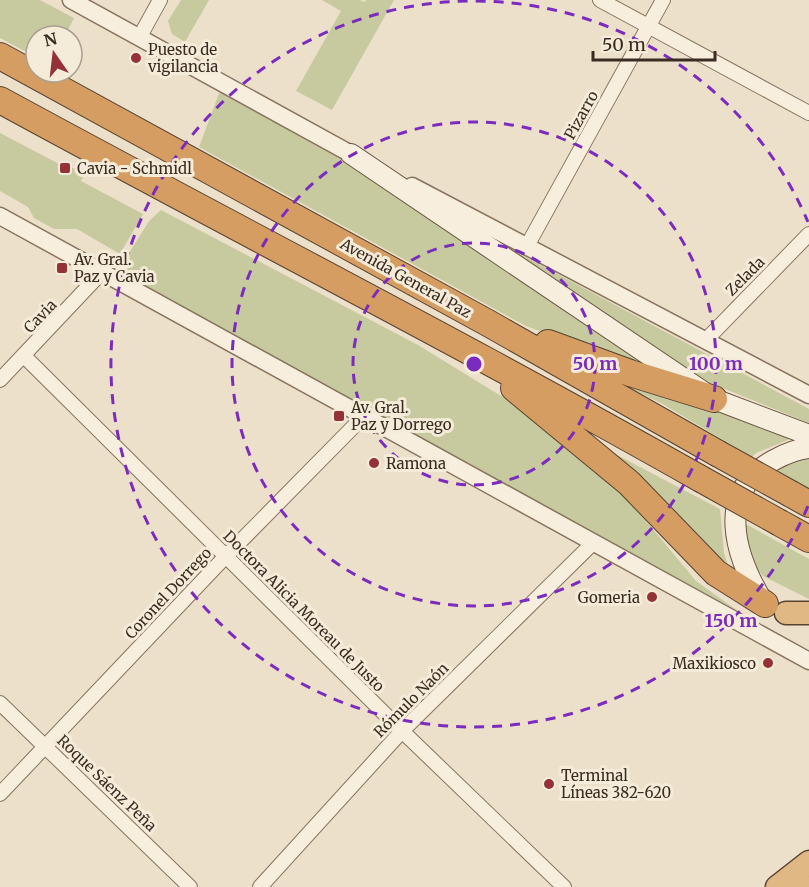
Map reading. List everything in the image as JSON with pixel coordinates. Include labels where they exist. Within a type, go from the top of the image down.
[{"type":"highway","name":"Avenida General Paz","points":[[0,56],[488,323],[800,499]]},
{"type":"highway","points":[[0,100],[313,270],[462,346],[809,539]]},
{"type":"highway","points":[[488,323],[630,374],[714,399]]},
{"type":"highway","points":[[462,346],[621,476],[716,573],[776,608],[809,613]]},
{"type":"highway","points":[[777,887],[809,862]]},
{"type":"main road","points":[[351,154],[714,399],[809,435]]},
{"type":"main road","points":[[809,448],[792,452],[763,466],[746,483],[739,495],[736,534],[740,556],[748,577],[776,608],[809,623]]},
{"type":"street","points":[[71,0],[351,154],[809,395]]},
{"type":"street","points":[[139,38],[160,0]]},
{"type":"street","points":[[600,0],[809,113]]},
{"type":"street","name":"Pizarro","points":[[527,246],[663,0]]},
{"type":"street","points":[[0,216],[809,661]]},
{"type":"street","name":"Zelada","points":[[705,341],[808,236]]},
{"type":"street","name":"Cavia","points":[[0,380],[102,272]]},
{"type":"street","name":"Doctora Alicia Moreau de Justo","points":[[24,356],[225,557],[564,887]]},
{"type":"street","name":"Coronel Dorrego","points":[[0,794],[225,557],[363,417]]},
{"type":"street","name":"Rómulo Naón","points":[[260,887],[402,731],[593,543]]},
{"type":"street","name":"Roque Sáenz Peña","points":[[0,703],[190,887]]},
{"type":"green space","points":[[0,0],[40,0],[74,18],[71,24],[24,24],[24,51],[0,38]]},
{"type":"green space","points":[[181,0],[209,0],[185,42],[172,34],[168,21]]},
{"type":"green space","points":[[322,0],[365,2],[366,0],[394,0],[332,110],[296,91],[341,11]]},
{"type":"green space","points":[[221,88],[349,160],[675,380],[526,326],[199,147]]},
{"type":"green space","points":[[0,133],[61,165],[86,171],[81,181],[143,214],[120,254],[77,229],[54,229],[34,218],[28,207],[0,191]]},
{"type":"green space","points":[[161,210],[418,345],[514,404],[580,451],[632,504],[696,581],[738,611],[116,274],[149,221]]},
{"type":"green space","points":[[507,247],[809,409],[809,423],[693,376]]},
{"type":"green space","points":[[622,379],[791,435],[788,440],[756,453],[752,457],[661,403],[621,384]]},
{"type":"green space","points":[[619,456],[720,509],[724,553],[728,565],[616,460]]},
{"type":"green space","points":[[809,458],[809,491],[772,469],[789,460]]},
{"type":"green space","points":[[744,523],[809,559],[809,599],[763,576],[748,558]]},
{"type":"place","name":"Puesto de vigilancia","points":[[136,58]]},
{"type":"place","name":"Cavia - Schmidl","points":[[65,168]]},
{"type":"place","name":"Av. Gral. Paz y Cavia","points":[[62,268]]},
{"type":"place","name":"Av. Gral. Paz y Dorrego","points":[[339,416]]},
{"type":"place","name":"Ramona","points":[[374,463]]},
{"type":"place","name":"Gomeria","points":[[652,597]]},
{"type":"place","name":"Maxikiosco","points":[[768,663]]},
{"type":"place","name":"Terminal Líneas 382-620","points":[[549,784]]}]
